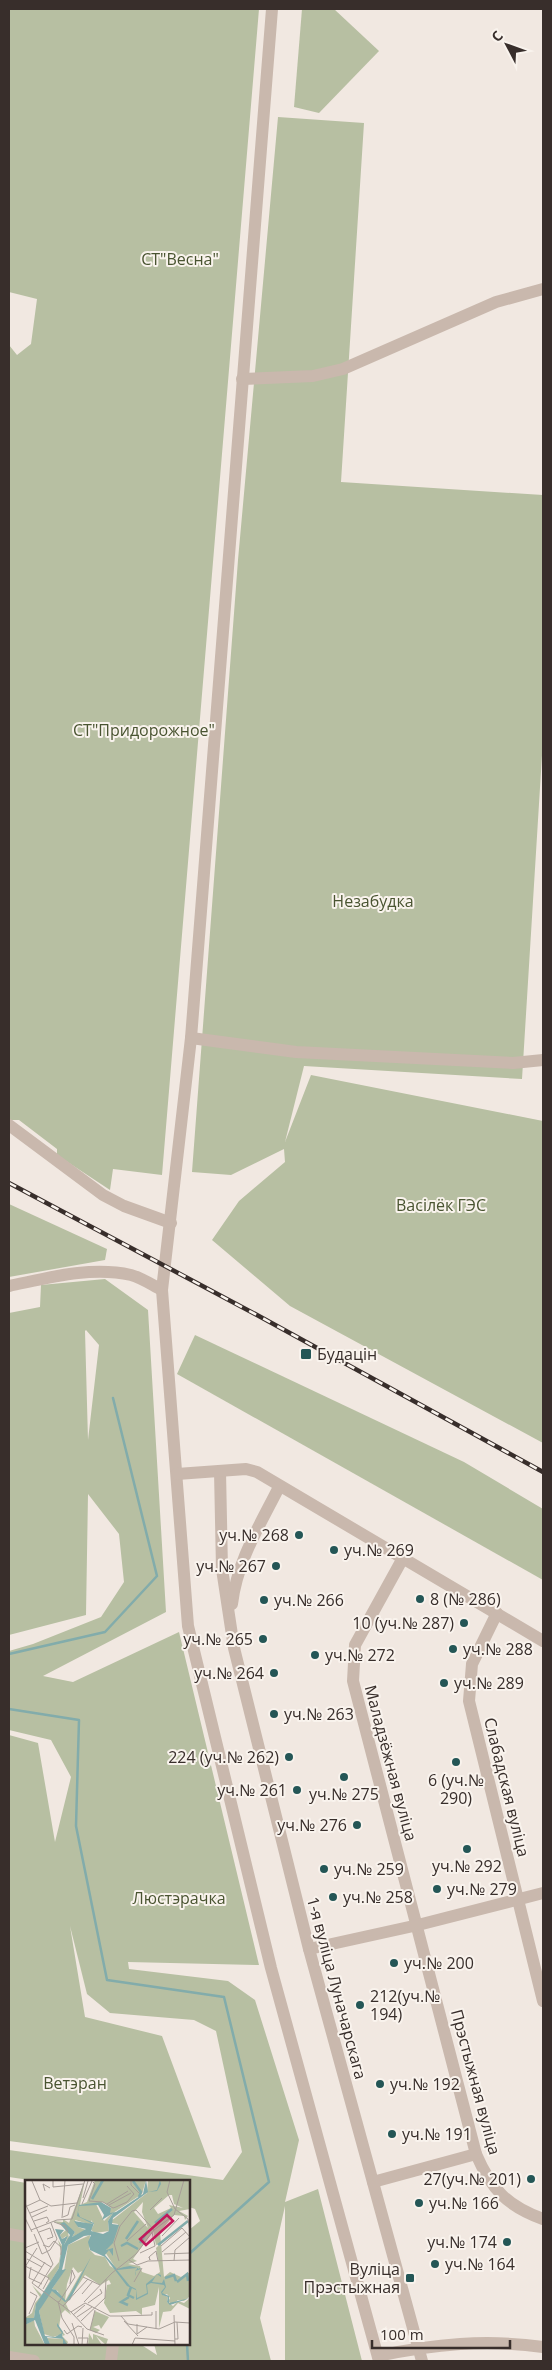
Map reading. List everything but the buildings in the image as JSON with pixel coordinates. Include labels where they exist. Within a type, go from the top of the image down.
[{"type":"street","points":[[272,9],[192,1038],[162,1290],[188,1626],[272,1968],[378,2359],[418,2348],[507,2342],[543,2348]]},
{"type":"street","points":[[242,379],[313,376],[342,369],[496,302],[543,290]]},
{"type":"street","points":[[192,1038],[296,1052],[513,1063],[543,1060]]},
{"type":"street","points":[[9,1125],[103,1195],[124,1206],[171,1224]]},
{"type":"street","points":[[9,1286],[69,1274],[100,1271],[132,1276],[162,1290]]},
{"type":"street","points":[[177,1474],[252,1470],[543,1641]]},
{"type":"street","points":[[220,1471],[222,1569],[230,1621]]},
{"type":"street","points":[[230,1621],[234,1585],[242,1560],[279,1486]]},
{"type":"street","name":"Маладзёжная вуліца","points":[[403,1558],[355,1645],[353,1681],[418,1925]]},
{"type":"street","name":"Слабадская вуліца","points":[[497,1613],[472,1664],[469,1701],[543,2001]]},
{"type":"street","name":"1-я вуліца Луначарскага","points":[[230,1621],[234,1648],[309,1949],[422,2361]]},
{"type":"street","points":[[309,1949],[418,1925],[543,1893]]},
{"type":"street","name":"Прэстыжная вуліца","points":[[418,1925],[476,2154],[496,2190],[519,2209],[543,2218]]},
{"type":"street","points":[[373,2182],[476,2154]]},
{"type":"street","points":[[9,2234],[25,2237]]},
{"type":"street","points":[[111,2361],[113,2345]]},
{"type":"street","points":[[9,2357],[34,2361]]},
{"type":"green space","points":[[9,9],[259,9],[162,1175],[113,1169],[110,1190],[57,1155],[57,1149],[19,1120],[9,1120],[9,345],[17,355],[31,344],[37,299],[9,292]]},
{"type":"green space","points":[[302,9],[334,9],[379,51],[319,113],[294,107]]},
{"type":"green space","name":"Незабудка","points":[[278,117],[364,123],[341,482],[543,495],[543,739],[522,1079],[304,1066],[285,1142],[311,1075],[543,1121],[543,1443],[290,1306],[212,1240],[239,1201],[285,1162],[284,1149],[231,1175],[192,1172],[238,560]]},
{"type":"green space","points":[[9,1204],[107,1249],[105,1260],[9,1277]]},
{"type":"green space","points":[[105,1279],[148,1310],[166,1612],[43,1676],[73,1682],[179,1632],[259,1965],[128,1962],[129,1969],[228,1981],[255,2000],[299,2140],[285,2202],[318,2189],[362,2361],[285,2361],[285,2206],[260,2318],[271,2361],[9,2361],[9,2180],[25,2183],[25,2345],[142,2345],[157,2355],[154,2345],[190,2345],[190,2229],[200,2221],[195,2209],[190,2207],[190,2180],[29,2180],[9,2177],[9,2150],[223,2180],[242,2152],[216,2031],[194,2020],[110,2013],[87,1994],[70,1926],[85,2017],[162,2036],[211,2168],[9,2141],[9,1735],[38,1743],[55,1842],[71,1777],[51,1740],[9,1730],[9,1651],[33,1644],[101,1617],[124,1582],[119,1534],[88,1494],[86,1615],[9,1635],[9,1313],[40,1307],[41,1285]],"holes":[[[86,1330],[99,1345],[88,1440],[85,1331]]]},
{"type":"green space","points":[[195,1335],[464,1462],[543,1509],[543,1580],[177,1374]]},
{"type":"waterway","points":[[9,1654],[105,1632],[157,1576],[113,1398]]},
{"type":"waterway","points":[[9,1709],[79,1720],[76,1826],[107,1980],[224,1997],[269,2182],[190,2253]]},
{"type":"waterway","points":[[187,2345],[188,2361]]},
{"type":"railway","points":[[9,1183],[257,1315],[543,1472]]},
{"type":"place","name":"Будацін","points":[[306,1354]]},
{"type":"place","name":"уч.№ 268","points":[[299,1535]]},
{"type":"place","name":"уч.№ 269","points":[[334,1550]]},
{"type":"place","name":"уч.№ 267","points":[[276,1566]]},
{"type":"place","name":"8 (№ 286)","points":[[420,1599]]},
{"type":"place","name":"уч.№ 266","points":[[264,1600]]},
{"type":"place","name":"10 (уч.№ 287)","points":[[464,1623]]},
{"type":"place","name":"уч.№ 265","points":[[263,1639]]},
{"type":"place","name":"уч.№ 288","points":[[453,1649]]},
{"type":"place","name":"уч.№ 272","points":[[315,1655]]},
{"type":"place","name":"уч.№ 264","points":[[274,1673]]},
{"type":"place","name":"уч.№ 289","points":[[444,1683]]},
{"type":"place","name":"уч.№ 263","points":[[274,1714]]},
{"type":"place","name":"224 (уч.№ 262)","points":[[289,1757]]},
{"type":"place","name":"6 (уч.№ 290)","points":[[456,1762]]},
{"type":"place","name":"уч.№ 275","points":[[344,1777]]},
{"type":"place","name":"уч.№ 261","points":[[297,1790]]},
{"type":"place","name":"уч.№ 276","points":[[357,1825]]},
{"type":"place","name":"уч.№ 292","points":[[467,1849]]},
{"type":"place","name":"уч.№ 259","points":[[324,1869]]},
{"type":"place","name":"уч.№ 279","points":[[437,1889]]},
{"type":"place","name":"уч.№ 258","points":[[333,1897]]},
{"type":"place","name":"уч.№ 200","points":[[394,1963]]},
{"type":"place","name":"212(уч.№ 194)","points":[[360,2005]]},
{"type":"place","name":"уч.№ 192","points":[[380,2084]]},
{"type":"place","name":"уч.№ 191","points":[[392,2134]]},
{"type":"place","name":"27(уч.№ 201)","points":[[531,2179]]},
{"type":"place","name":"уч.№ 166","points":[[419,2203]]},
{"type":"place","name":"уч.№ 174","points":[[507,2242]]},
{"type":"place","name":"уч.№ 164","points":[[435,2264]]},
{"type":"place","name":"Вуліца Прэстыжная","points":[[410,2278]]},
{"type":"park label","name":"СТ\"Весна\"","points":[[180,259]]},
{"type":"park label","name":"СТ\"Придорожное\"","points":[[144,730]]},
{"type":"park label","name":"Васілёк ГЭС","points":[[441,1205]]},
{"type":"park label","name":"Люстэрачка","points":[[179,1898]]},
{"type":"park label","name":"Ветэран","points":[[75,2083]]}]
